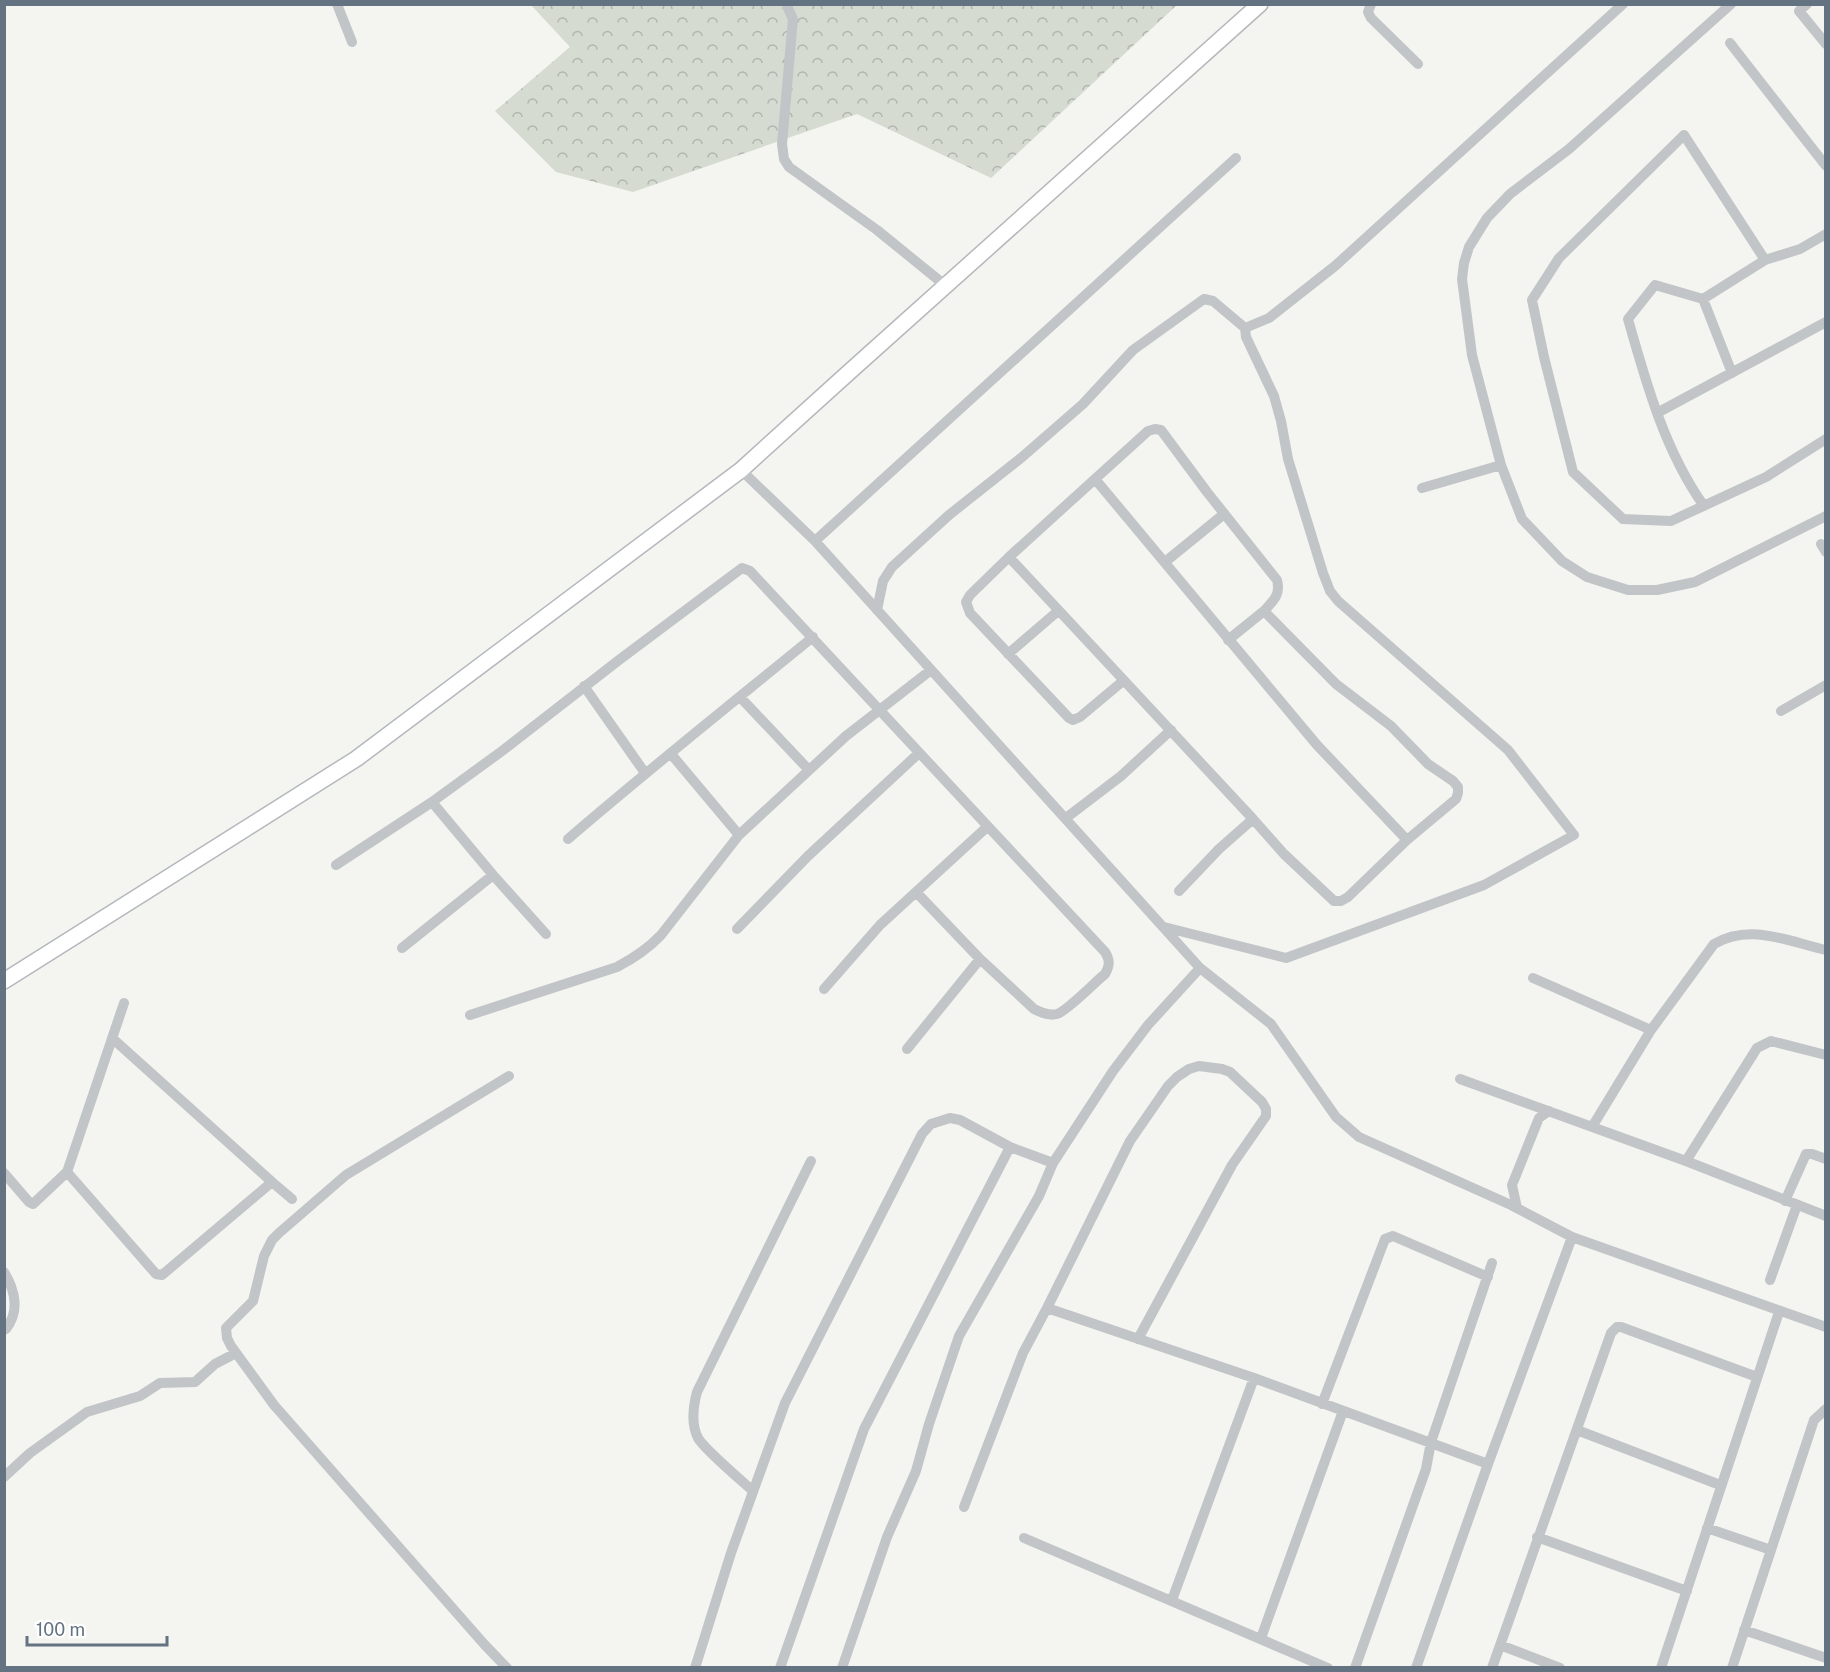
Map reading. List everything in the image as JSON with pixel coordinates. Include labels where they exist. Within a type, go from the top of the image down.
[{"type":"main road","points":[[4,981],[356,759],[741,470],[1260,4]]},
{"type":"street","points":[[337,4],[351,42]]},
{"type":"street","points":[[786,4],[793,19],[782,144],[784,159],[789,167],[877,230],[946,286]]},
{"type":"street","points":[[1371,4],[1368,12],[1371,18],[1418,64]]},
{"type":"street","points":[[1245,328],[1269,318],[1335,267],[1623,4]]},
{"type":"street","points":[[1731,4],[1569,149],[1510,194],[1487,218],[1469,247],[1462,279],[1472,355],[1501,465],[1522,519],[1562,561],[1587,577],[1628,590],[1657,590],[1695,582],[1826,516]]},
{"type":"street","points":[[1806,4],[1799,11],[1826,44]]},
{"type":"street","points":[[1730,43],[1826,166]]},
{"type":"street","points":[[1765,260],[1684,135],[1559,258],[1532,300],[1573,472],[1623,519],[1671,521],[1766,477],[1826,439]]},
{"type":"street","points":[[815,541],[1236,158]]},
{"type":"street","points":[[1704,506],[1689,485],[1651,398],[1628,319],[1655,285],[1703,299],[1765,260],[1800,249],[1826,234]]},
{"type":"street","points":[[877,610],[883,580],[892,567],[949,515],[1021,458],[1083,404],[1133,350],[1204,299],[1213,301],[1245,328],[1246,338],[1274,396],[1288,459],[1330,591],[1346,608],[1508,750],[1574,835],[1484,885],[1286,958],[1163,927]]},
{"type":"street","points":[[1703,299],[1732,373]]},
{"type":"street","points":[[1658,413],[1826,322]]},
{"type":"street","points":[[1124,681],[1080,717],[1073,720],[1064,714],[970,613],[966,602],[970,595],[1009,557],[1148,431],[1161,430],[1224,514],[1278,580],[1277,596],[1264,611],[1228,640]]},
{"type":"street","points":[[1422,488],[1501,465]]},
{"type":"street","points":[[741,470],[815,541],[1200,968],[1271,1024],[1340,1120],[1359,1137],[1517,1208],[1572,1238],[1826,1328]]},
{"type":"street","points":[[1095,479],[1317,745],[1407,840]]},
{"type":"street","points":[[1165,562],[1224,514]]},
{"type":"street","points":[[1009,557],[1172,730],[1284,854],[1334,901],[1341,901],[1348,897],[1407,840],[1456,799],[1458,787],[1423,760],[1391,726],[1335,684],[1264,611]]},
{"type":"street","points":[[336,865],[432,802],[502,751],[584,686],[742,568],[750,571],[813,637],[1105,952],[1109,962],[1105,974],[1062,1011],[1048,1014],[1034,1009],[980,959],[916,892]]},
{"type":"street","points":[[1008,654],[1058,611]]},
{"type":"street","points":[[568,839],[645,773],[813,637]]},
{"type":"street","points":[[470,1015],[617,967],[634,958],[661,935],[739,835],[808,769],[879,708],[931,670]]},
{"type":"street","points":[[1781,711],[1826,685]]},
{"type":"street","points":[[584,686],[645,773]]},
{"type":"street","points":[[740,697],[808,769]]},
{"type":"street","points":[[1066,818],[1121,776],[1172,730]]},
{"type":"street","points":[[736,929],[808,856],[919,753]]},
{"type":"street","points":[[671,754],[739,835]]},
{"type":"street","points":[[432,802],[546,934]]},
{"type":"street","points":[[1179,891],[1219,849],[1253,819]]},
{"type":"street","points":[[824,989],[871,933],[987,827]]},
{"type":"street","points":[[402,948],[493,875]]},
{"type":"street","points":[[1592,1127],[1651,1030],[1714,944],[1727,936],[1753,933],[1826,951]]},
{"type":"street","points":[[907,1049],[980,959]]},
{"type":"street","points":[[842,1668],[886,1537],[916,1471],[929,1424],[959,1336],[1039,1196],[1053,1163],[1113,1071],[1148,1025],[1200,968]]},
{"type":"street","points":[[1533,978],[1651,1030]]},
{"type":"street","points":[[4,1173],[33,1204],[66,1172],[124,1003]]},
{"type":"street","points":[[112,1038],[292,1199]]},
{"type":"street","points":[[1686,1161],[1757,1048],[1771,1041],[1826,1055]]},
{"type":"street","points":[[964,1507],[1018,1363],[1130,1141],[1162,1095],[1178,1077],[1189,1069],[1199,1066],[1222,1069],[1230,1072],[1262,1102],[1266,1109],[1266,1116],[1232,1165],[1138,1339]]},
{"type":"street","points":[[507,1668],[274,1405],[236,1353],[227,1338],[226,1328],[253,1301],[264,1256],[272,1240],[279,1233],[346,1175],[509,1076]]},
{"type":"street","points":[[1460,1079],[1686,1161],[1826,1216]]},
{"type":"street","points":[[1517,1208],[1512,1185],[1539,1118],[1549,1112]]},
{"type":"street","points":[[695,1668],[731,1553],[785,1403],[922,1134],[931,1124],[950,1118],[960,1120],[1010,1147],[1053,1163]]},
{"type":"street","points":[[780,1668],[864,1429],[1010,1147]]},
{"type":"street","points":[[1785,1201],[1806,1154],[1826,1159]]},
{"type":"street","points":[[753,1491],[699,1440],[694,1424],[694,1406],[697,1392],[811,1161]]},
{"type":"street","points":[[66,1172],[156,1274],[162,1275],[272,1182]]},
{"type":"street","points":[[1770,1280],[1797,1206]]},
{"type":"street","points":[[1323,1404],[1383,1244],[1389,1236],[1488,1276]]},
{"type":"street","points":[[1416,1668],[1488,1464],[1572,1238]]},
{"type":"street","points":[[1355,1668],[1426,1469],[1431,1442],[1492,1263]]},
{"type":"street","points":[[4,1272],[15,1296],[15,1313],[6,1329]]},
{"type":"street","points":[[1047,1308],[1254,1378],[1488,1464]]},
{"type":"street","points":[[1661,1668],[1779,1311]]},
{"type":"street","points":[[1492,1668],[1611,1333],[1617,1327],[1757,1377]]},
{"type":"street","points":[[4,1477],[30,1453],[87,1412],[140,1396],[160,1383],[195,1382],[215,1364],[236,1353]]},
{"type":"street","points":[[1172,1600],[1254,1378]]},
{"type":"street","points":[[1732,1668],[1814,1420],[1826,1409]]},
{"type":"street","points":[[1261,1638],[1343,1411]]},
{"type":"street","points":[[1577,1430],[1720,1485]]},
{"type":"street","points":[[1707,1528],[1771,1550]]},
{"type":"street","points":[[1537,1537],[1687,1591]]},
{"type":"street","points":[[1024,1538],[1328,1668]]},
{"type":"street","points":[[1744,1630],[1826,1658]]},
{"type":"street","points":[[1500,1645],[1560,1668]]},
{"type":"green space","points":[[531,5],[1177,5],[991,178],[857,114],[633,192],[556,172],[495,111],[570,47]]}]
